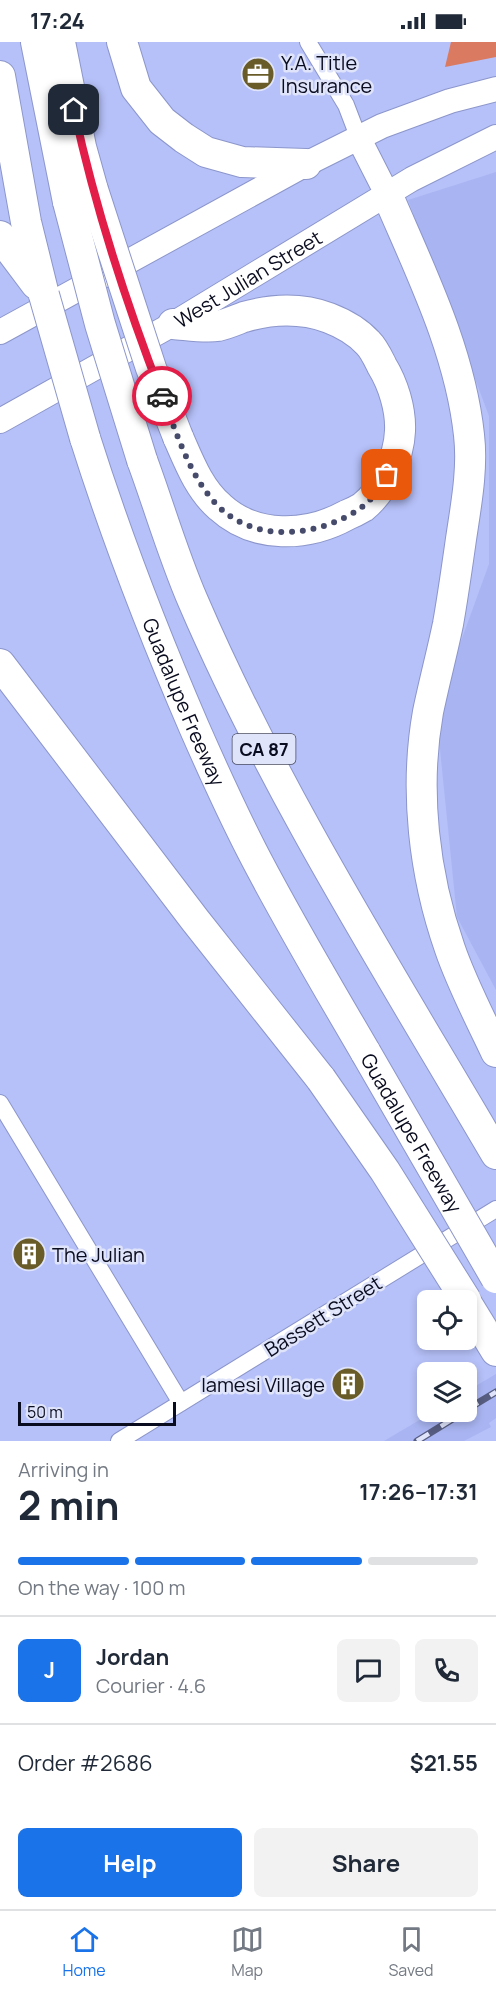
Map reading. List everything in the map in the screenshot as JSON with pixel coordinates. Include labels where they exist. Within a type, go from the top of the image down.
[{"type":"highway","name":"CA 87","points":[[36,42],[81,196],[97,314],[142,460],[192,600],[253,727],[304,823],[496,1154]]},
{"type":"highway","points":[[60,42],[81,147],[81,196],[195,475],[219,507],[237,520],[258,528],[282,532],[311,531],[335,522],[363,507],[380,487],[394,462],[400,431],[395,397],[387,375],[368,343],[347,327],[329,318],[293,311],[247,317],[218,326],[173,324]]},
{"type":"highway","points":[[122,42],[136,88],[162,120],[184,138],[206,152],[242,162],[306,164]]},
{"type":"highway","name":"Guadalupe Freeway","points":[[0,76],[26,222],[44,295],[100,486],[161,651],[213,770],[251,849],[291,923],[496,1278]]},
{"type":"highway","points":[[388,196],[447,337],[460,382],[469,436],[469,476],[464,520],[448,622],[428,714],[422,773],[425,844],[435,900],[450,950],[496,1052]]},
{"type":"highway","points":[[0,236],[44,295]]},
{"type":"highway","points":[[0,664],[195,920],[321,1079],[385,1171],[459,1290]]},
{"type":"highway","points":[[477,1320],[496,1352]]},
{"type":"main road","points":[[0,332],[306,164],[382,126],[450,101],[496,89]]},
{"type":"main road","name":"West Julian Street","points":[[0,421],[173,324],[388,196],[412,179],[496,136]]},
{"type":"main road","points":[[359,139],[388,196]]},
{"type":"street","points":[[308,42],[346,105],[359,139]]},
{"type":"street","points":[[0,1103],[182,1402]]},
{"type":"street","name":"Bassett Street","points":[[119,1441],[496,1209]]},
{"type":"shaded area","points":[[451,42],[496,42],[496,57],[445,67]]},
{"type":"shaded area","points":[[496,172],[496,990],[457,917],[436,710],[489,564],[489,416],[408,200]]},
{"type":"shaded area","points":[[496,1374],[496,1418],[489,1423],[491,1427],[464,1441],[384,1441],[417,1421],[477,1422],[477,1385]]},
{"type":"railway","points":[[477,1403],[496,1392]]},
{"type":"railway","points":[[417,1441],[448,1422]]},
{"type":"way so far","points":[[162,396],[195,475],[207,493],[219,507],[237,520],[258,528],[282,532],[311,531],[335,522],[363,507],[387,475]]},
{"type":"place","name":"Y.A. Title Insurance","points":[[258,74]]},
{"type":"place","name":"The Julian","points":[[29,1254]]},
{"type":"place","name":"Iamesi Village","points":[[348,1384]]},
{"type":"route","points":[[74,110],[93,190],[162,396]]}]
